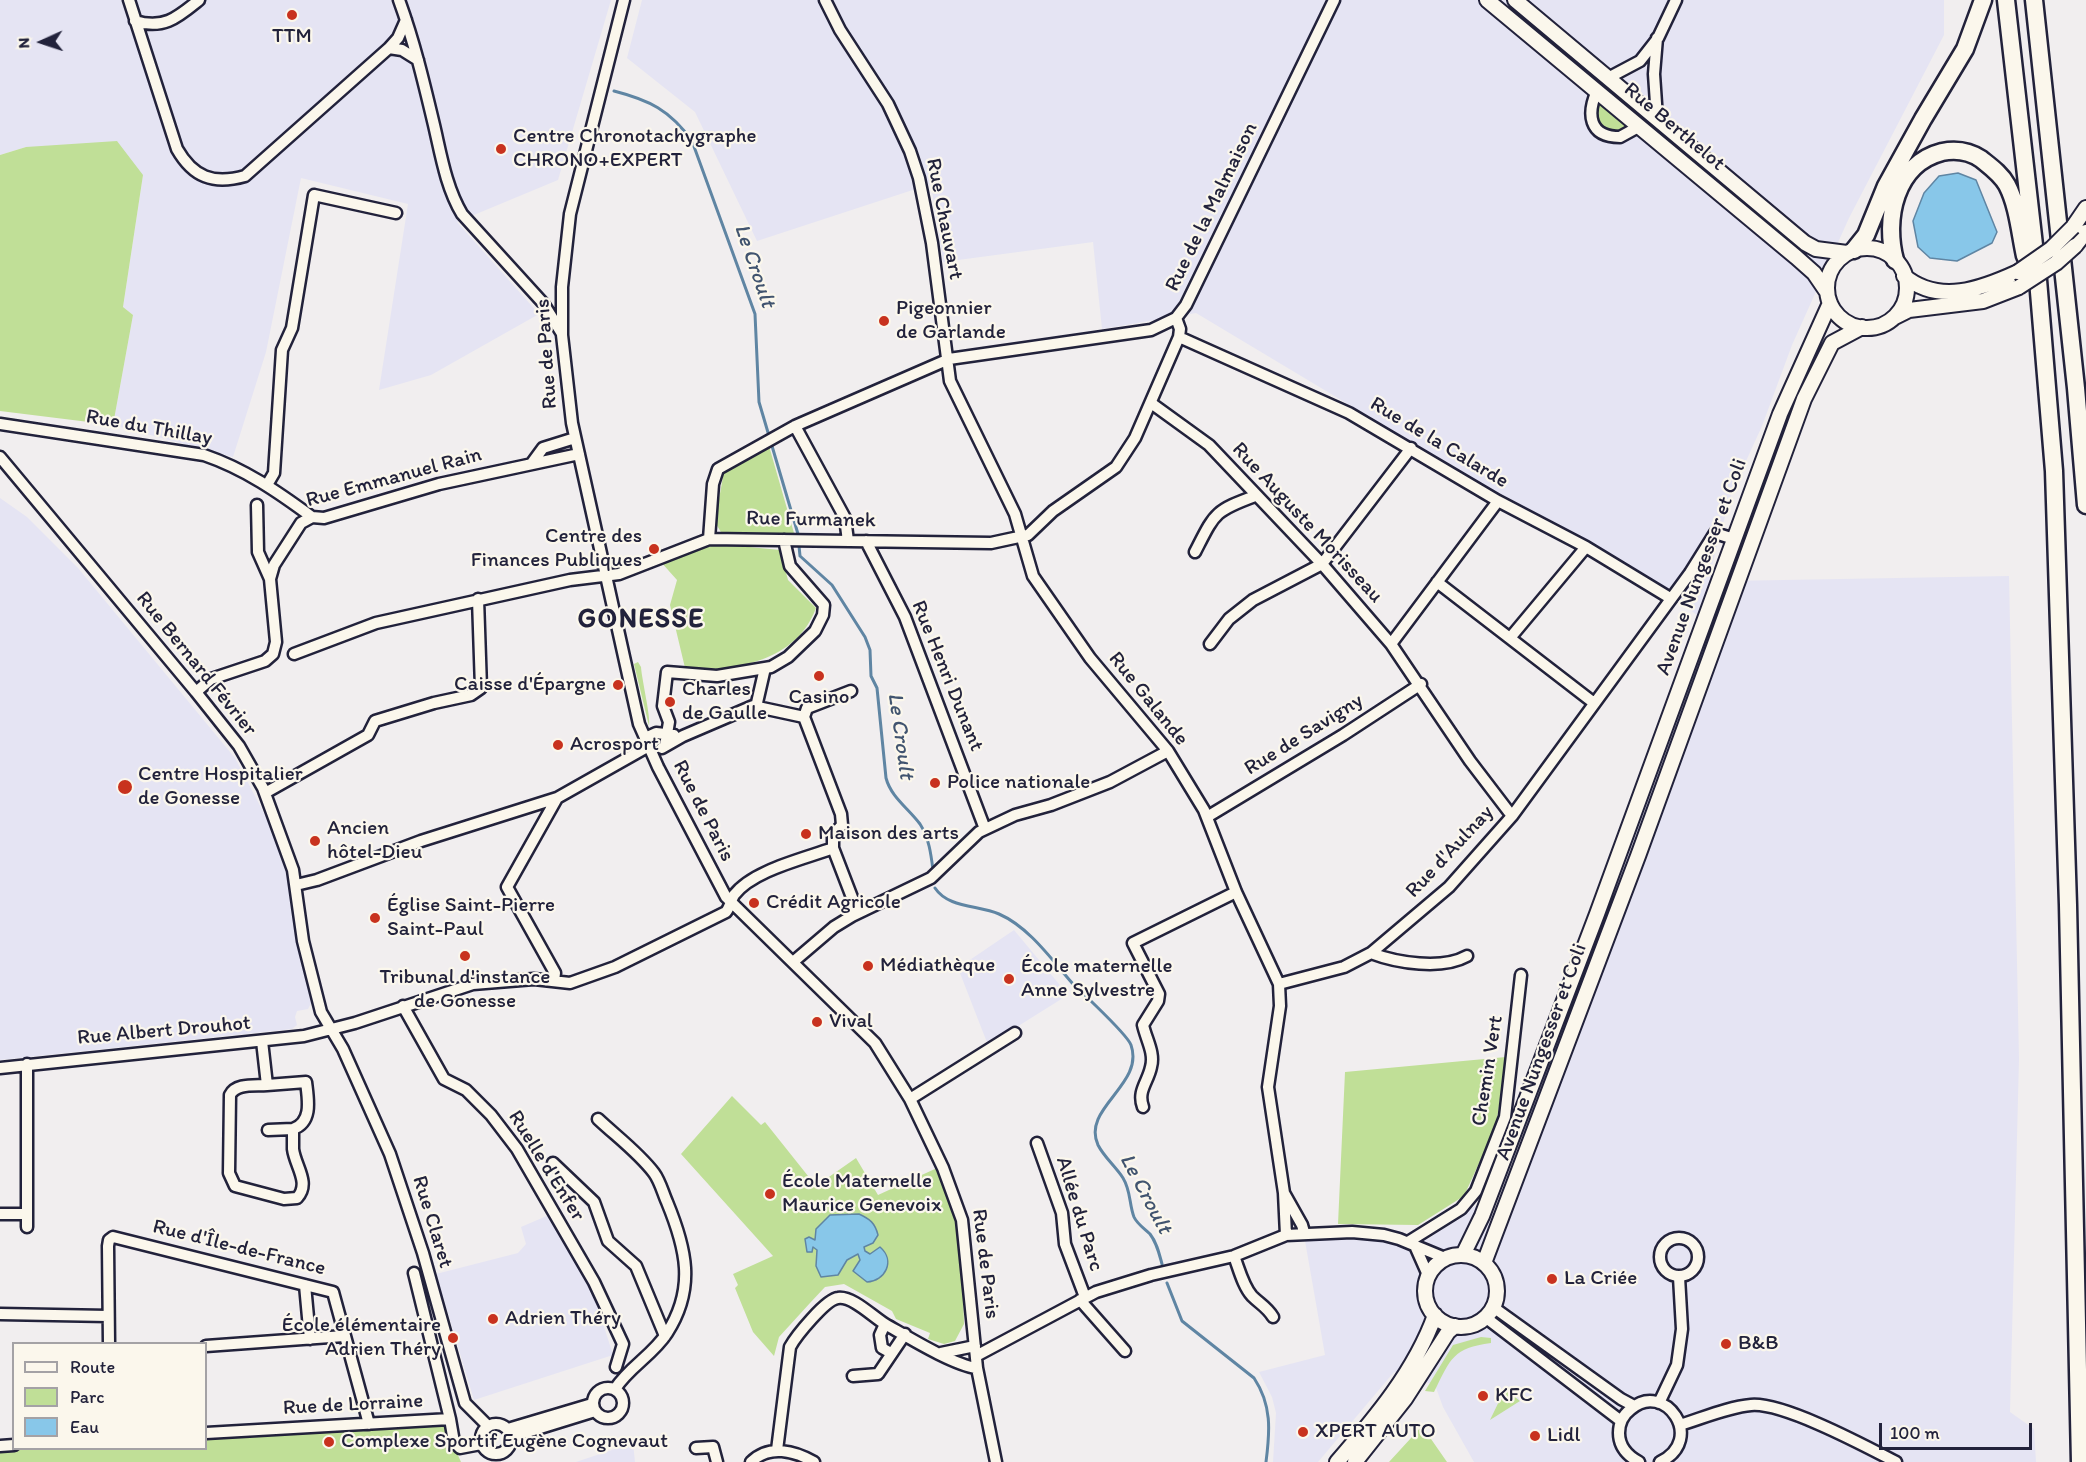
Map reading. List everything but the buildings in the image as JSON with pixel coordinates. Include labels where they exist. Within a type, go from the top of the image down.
[{"type":"highway","points":[[1851,252],[1866,235],[1886,186],[1965,49],[1983,0]]},
{"type":"highway","points":[[2006,0],[2051,421],[2056,519],[2080,1462]]},
{"type":"highway","points":[[2034,0],[2077,398],[2086,506]]},
{"type":"highway","points":[[1895,260],[1890,240],[1891,221],[1894,200],[1906,176],[1924,158],[1960,150],[1975,155],[1995,169],[2007,185],[2015,208],[2031,284],[2038,297]]},
{"type":"main road","name":"Rue Berthelot","points":[[1487,0],[1814,273],[1829,298]]},
{"type":"main road","name":"Rue Berthelot","points":[[1515,0],[1805,243],[1816,249],[1851,252]]},
{"type":"main road","points":[[2080,229],[2051,249],[2018,279],[1939,292],[1920,288],[1904,276],[1895,260],[1873,249],[1851,252],[1831,270],[1829,298],[1840,317],[1862,327],[1876,326],[1909,310],[1983,301],[2018,279],[2056,263],[2075,246],[2080,229],[2086,208]]},
{"type":"main road","points":[[1893,317],[1905,299],[1904,276]]},
{"type":"main road","name":"Avenue Nungesser et Coli","points":[[1463,1255],[1487,1205],[1784,405],[1829,298]]},
{"type":"main road","name":"Avenue Nungesser et Coli","points":[[1484,1263],[1638,856],[1804,399],[1832,343],[1862,327]]},
{"type":"main road","points":[[1621,849],[1638,856]]},
{"type":"main road","points":[[1463,1255],[1484,1263],[1496,1283],[1489,1312],[1476,1323],[1455,1326],[1435,1315],[1426,1298],[1428,1275],[1445,1258],[1463,1255]]},
{"type":"main road","points":[[1337,1462],[1373,1419],[1416,1358],[1435,1315]]},
{"type":"main road","points":[[1355,1462],[1387,1424],[1443,1340],[1455,1326]]},
{"type":"street","points":[[129,0],[177,149],[187,166],[211,178],[234,179],[245,176],[389,48],[398,38],[406,20]]},
{"type":"street","points":[[135,21],[148,25],[161,25],[173,21],[199,0]]},
{"type":"street","points":[[399,0],[418,60],[448,181],[456,204],[543,303],[562,335]]},
{"type":"street","name":"Rue de Paris","points":[[624,0],[574,193],[562,289],[562,335],[575,438],[639,724],[695,840],[732,903],[875,1043],[910,1100],[943,1168],[962,1220],[977,1368],[996,1462]]},
{"type":"street","name":"Rue Chauvart","points":[[825,0],[840,30],[888,105],[920,178],[949,359],[950,381],[1006,494]]},
{"type":"street","name":"Rue de la Malmaison","points":[[709,539],[713,484],[718,469],[795,426],[949,359],[1151,330],[1176,318],[1186,305],[1334,0]]},
{"type":"street","points":[[1608,78],[1640,61],[1658,38],[1676,0]]},
{"type":"street","points":[[1657,118],[1654,74],[1658,38]]},
{"type":"street","points":[[389,48],[402,50],[418,60]]},
{"type":"street","points":[[1597,91],[1590,114],[1593,124],[1602,133],[1620,137],[1640,126]]},
{"type":"street","points":[[267,485],[274,473],[282,350],[292,328],[314,195],[396,213]]},
{"type":"street","points":[[543,303],[551,302],[562,289]]},
{"type":"street","points":[[1022,537],[1035,530],[1053,511],[1116,467],[1135,438],[1179,337],[1180,329],[1176,318]]},
{"type":"street","name":"Rue de la Calarde","points":[[1179,337],[1350,413],[1498,501],[1586,547],[1670,598]]},
{"type":"street","name":"Rue Auguste Morisseau","points":[[1151,404],[1209,444],[1322,564],[1391,644],[1421,684],[1470,760],[1512,816]]},
{"type":"street","name":"Rue du Thillay","points":[[1,425],[204,455],[225,462],[267,485],[312,517]]},
{"type":"street","points":[[795,426],[845,518],[848,541]]},
{"type":"street","points":[[532,463],[543,448],[575,438]]},
{"type":"street","points":[[1210,644],[1229,619],[1253,600],[1322,564],[1411,448]]},
{"type":"street","name":"Rue Emmanuel Rain","points":[[196,692],[211,679],[265,661],[273,654],[276,642],[270,579],[274,564],[296,529],[312,517],[324,518],[439,484],[579,454]]},
{"type":"street","name":"Rue Bernard Février","points":[[0,457],[239,746],[265,793],[283,839],[296,885],[303,941],[315,993],[321,1012],[332,1029]]},
{"type":"street","name":"Rue Galande","points":[[1006,494],[1015,513],[1033,576],[1051,605],[1125,703],[1168,752],[1207,817],[1236,892],[1279,984]]},
{"type":"street","points":[[1195,552],[1213,516],[1222,508],[1256,496]]},
{"type":"street","points":[[1391,644],[1498,501]]},
{"type":"street","points":[[257,505],[258,552],[270,579]]},
{"type":"street","name":"Rue d'Aulnay","points":[[1279,984],[1344,967],[1371,953],[1449,887],[1512,816],[1690,573],[1715,533],[1734,540]]},
{"type":"street","name":"Rue Furmanek","points":[[294,654],[376,623],[478,599],[619,574],[709,539],[991,543],[1022,537]]},
{"type":"street","points":[[666,740],[669,720],[663,706],[667,672],[717,676],[784,665],[815,631],[824,610],[821,600],[790,566],[784,540]]},
{"type":"street","name":"Rue Henri Dunant","points":[[866,541],[905,616],[986,829]]},
{"type":"street","points":[[1510,638],[1586,547]]},
{"type":"street","points":[[1437,582],[1594,703]]},
{"type":"street","points":[[265,793],[368,735],[375,721],[434,703],[471,695],[481,688],[478,599]]},
{"type":"street","points":[[756,707],[765,668]]},
{"type":"street","name":"Rue de Savigny","points":[[1207,817],[1343,735],[1421,684]]},
{"type":"street","points":[[851,691],[807,708],[804,717],[842,814],[842,825],[832,835],[833,848],[858,913]]},
{"type":"street","points":[[296,885],[317,880],[421,841],[557,798],[649,746],[683,736],[743,709],[756,707],[804,717]]},
{"type":"street","points":[[649,746],[656,733],[666,740]]},
{"type":"street","points":[[793,962],[834,927],[931,878],[986,829],[1015,815],[1051,805],[1110,782],[1168,752]]},
{"type":"street","points":[[554,981],[555,973],[507,888],[557,798]]},
{"type":"street","name":"Rue Albert Drouhot","points":[[0,1068],[262,1041],[332,1029],[490,981],[534,979],[570,983],[615,967],[726,912],[732,903],[733,896],[749,881],[833,848]]},
{"type":"street","points":[[1143,1107],[1140,1098],[1151,1067],[1152,1054],[1143,1025],[1158,1001],[1159,994],[1133,943],[1236,892]]},
{"type":"street","points":[[1371,953],[1410,963],[1450,962],[1467,956]]},
{"type":"street","name":"Chemin Vert","points":[[1412,1245],[1461,1209],[1476,1191],[1505,1116],[1521,975]]},
{"type":"street","points":[[1279,984],[1281,1006],[1268,1087],[1284,1193],[1286,1235]]},
{"type":"street","name":"Ruelle d'Enfer","points":[[403,1006],[444,1079],[466,1090],[491,1115],[517,1149],[594,1282],[623,1344],[616,1367]]},
{"type":"street","name":"Rue Claret","points":[[332,1029],[368,1100],[390,1154],[423,1253],[465,1403],[488,1425]]},
{"type":"street","points":[[910,1100],[1015,1033]]},
{"type":"street","points":[[262,1041],[267,1085]]},
{"type":"street","points":[[27,1064],[27,1227]]},
{"type":"street","points":[[268,1130],[293,1129],[305,1121],[308,1109],[306,1082],[239,1087],[233,1089],[230,1095],[231,1181],[235,1185],[284,1199],[297,1198],[302,1192],[303,1182],[293,1150],[293,1129]]},
{"type":"street","points":[[598,1119],[655,1174],[681,1236],[686,1269],[682,1300],[665,1336],[641,1362],[625,1374],[615,1389]]},
{"type":"street","name":"Allée du Parc","points":[[1037,1143],[1062,1213],[1065,1244],[1082,1298]]},
{"type":"street","points":[[553,1163],[594,1202],[608,1241],[636,1266],[665,1336]]},
{"type":"street","points":[[1284,1193],[1304,1233]]},
{"type":"street","points":[[0,1214],[27,1214]]},
{"type":"street","points":[[941,1353],[976,1351],[1082,1298],[1151,1275],[1233,1256],[1286,1235],[1352,1232],[1384,1235],[1445,1258]]},
{"type":"street","name":"Rue d'Île-de-France","points":[[108,1316],[109,1240],[113,1237],[333,1292],[369,1424]]},
{"type":"street","points":[[1412,1245],[1428,1275]]},
{"type":"street","points":[[1233,1256],[1252,1296],[1268,1307],[1273,1317]]},
{"type":"street","points":[[414,1273],[450,1419]]},
{"type":"street","points":[[1659,1403],[1677,1365],[1679,1353],[1682,1329],[1679,1277]]},
{"type":"street","points":[[305,1285],[310,1338]]},
{"type":"street","points":[[777,1450],[788,1356],[795,1338],[828,1303],[839,1297],[968,1367],[977,1368]]},
{"type":"street","points":[[1082,1298],[1125,1351]]},
{"type":"street","points":[[1489,1312],[1634,1406]]},
{"type":"street","points":[[1489,1312],[1621,1421]]},
{"type":"street","points":[[0,1314],[108,1316],[109,1342]]},
{"type":"street","points":[[885,1324],[880,1335],[882,1348],[891,1353]]},
{"type":"street","points":[[853,1376],[878,1374],[891,1353],[902,1343],[905,1334]]},
{"type":"street","points":[[207,1346],[344,1336]]},
{"type":"street","points":[[594,1408],[605,1418],[619,1414],[623,1400],[615,1389]]},
{"type":"street","points":[[594,1408],[599,1390],[615,1389]]},
{"type":"street","points":[[1640,1462],[1627,1459],[1619,1437],[1621,1421],[1634,1406],[1650,1402],[1659,1403],[1675,1415],[1680,1425],[1679,1443],[1675,1451],[1660,1462]]},
{"type":"street","points":[[1680,1425],[1750,1405],[1769,1405],[1849,1438],[1896,1462]]},
{"type":"street","points":[[510,1433],[594,1408]]},
{"type":"street","name":"Rue de Lorraine","points":[[207,1433],[450,1419],[454,1442],[460,1448],[481,1444]]},
{"type":"street","points":[[498,1424],[510,1433],[508,1449],[497,1458],[481,1444],[482,1430],[488,1425],[498,1424]]},
{"type":"street","points":[[696,1448],[713,1447],[717,1462]]},
{"type":"street","points":[[751,1462],[764,1453],[777,1450],[814,1462]]},
{"type":"shaded area","points":[[0,0],[611,0],[558,180],[457,222],[539,314],[431,375],[379,390],[408,204],[301,178],[266,352],[233,457],[113,425],[133,315],[123,307],[143,175],[26,147],[0,155]]},
{"type":"shaded area","points":[[642,0],[1944,0],[1944,35],[1849,218],[1792,345],[1762,426],[1731,494],[1710,573],[1727,581],[2009,576],[2019,1059],[2010,1412],[2034,1429],[2036,1462],[1474,1462],[1443,1407],[1435,1385],[1394,1372],[1318,1462],[1273,1462],[1276,1413],[1272,1397],[1259,1372],[1325,1355],[1304,1235],[1337,1229],[1428,1239],[1475,1206],[1494,1213],[1710,626],[1688,608],[1196,313],[1102,329],[1093,242],[943,262],[931,184],[757,241],[695,112],[627,58]]},
{"type":"shaded area","name":"Centre Hospitalier de Gonesse","points":[[0,498],[27,517],[78,568],[235,758],[277,838],[287,873],[291,907],[311,1003],[308,1009],[297,1011],[295,1017],[297,1025],[292,1029],[0,1060]]},
{"type":"shaded area","name":"École maternelle Anne Sylvestre","points":[[1014,930],[1064,990],[1063,998],[988,1045],[958,968]]},
{"type":"shaded area","points":[[549,1215],[593,1292],[613,1355],[474,1400],[436,1274],[518,1253],[526,1244],[521,1227]]},
{"type":"shaded area","points":[[633,1443],[635,1462],[576,1462]]},
{"type":"green space","points":[[1599,103],[1627,123],[1627,127],[1614,132],[1602,127],[1597,120]]},
{"type":"green space","points":[[117,141],[143,175],[123,307],[133,315],[113,425],[0,411],[0,155],[26,147]]},
{"type":"green space","points":[[769,446],[794,533],[722,534],[715,522],[724,471]]},
{"type":"green space","points":[[718,544],[780,550],[788,580],[816,608],[807,626],[780,651],[744,665],[686,672],[670,605],[677,580],[660,561]]},
{"type":"green space","points":[[638,662],[641,667],[649,726],[634,664]]},
{"type":"green space","points":[[1506,1057],[1496,1126],[1464,1196],[1418,1225],[1338,1224],[1345,1072]]},
{"type":"green space","points":[[732,1096],[761,1125],[765,1122],[816,1186],[856,1158],[878,1195],[937,1168],[954,1207],[962,1264],[964,1324],[955,1341],[944,1344],[928,1339],[930,1333],[896,1319],[892,1311],[844,1284],[825,1287],[779,1337],[774,1356],[753,1332],[735,1288],[738,1285],[733,1274],[773,1256],[681,1154]]},
{"type":"green space","points":[[1481,1337],[1491,1338],[1491,1343],[1468,1348],[1461,1352],[1449,1363],[1434,1392],[1425,1391],[1453,1345]]},
{"type":"green space","points":[[1505,1389],[1520,1401],[1490,1420]]},
{"type":"green space","name":"Complexe Sportif Eugène Cognevaut","points":[[444,1424],[461,1462],[0,1462],[0,1447],[12,1447],[12,1450],[207,1450],[207,1436]]},
{"type":"green space","points":[[1422,1426],[1447,1462],[1389,1462]]},
{"type":"water","points":[[1958,173],[1976,180],[1997,232],[1992,243],[1957,261],[1930,258],[1918,247],[1913,221],[1924,193],[1939,176]]},
{"type":"water","points":[[859,1214],[872,1222],[878,1235],[873,1243],[864,1247],[865,1251],[870,1254],[880,1247],[885,1252],[888,1264],[883,1274],[867,1282],[853,1271],[860,1260],[858,1254],[847,1260],[838,1275],[821,1277],[816,1266],[817,1250],[813,1247],[812,1252],[807,1252],[805,1239],[809,1237],[815,1240],[816,1229],[830,1215]]},
{"type":"waterway","name":"Le Croult","points":[[614,91],[638,98],[658,108],[675,121],[692,141],[755,314],[759,402],[798,534]]},
{"type":"waterway","name":"Le Croult","points":[[799,546],[800,556],[832,585],[865,637],[870,650],[871,676],[877,688],[888,785],[923,829],[929,846],[933,870]]},
{"type":"waterway","name":"Le Croult","points":[[935,888],[955,903],[991,911],[1010,920],[1039,945],[1073,984]]},
{"type":"waterway","name":"Le Croult","points":[[1081,991],[1116,1026],[1131,1045],[1133,1059],[1129,1072],[1098,1119],[1095,1132],[1098,1145],[1126,1183],[1134,1217],[1152,1237],[1158,1248],[1162,1264]]},
{"type":"waterway","name":"Le Croult","points":[[1167,1283],[1182,1321],[1254,1378],[1260,1388],[1268,1418],[1266,1462]]},
{"type":"place","name":"TTM","points":[[292,15]]},
{"type":"place","name":"Centre Chronotachygraphe CHRONO+EXPERT","points":[[501,149]]},
{"type":"place","name":"Pigeonnier de Garlande","points":[[884,321]]},
{"type":"place","name":"Centre des Finances Publiques","points":[[654,549]]},
{"type":"place","name":"Casino","points":[[819,676]]},
{"type":"place","name":"Caisse d'Épargne","points":[[618,685]]},
{"type":"place","name":"Charles de Gaulle","points":[[670,702]]},
{"type":"place","name":"Acrosport","points":[[558,745]]},
{"type":"place","name":"Police nationale","points":[[935,783]]},
{"type":"place","name":"Centre Hospitalier de Gonesse","points":[[125,787]]},
{"type":"place","name":"Maison des arts","points":[[806,834]]},
{"type":"place","name":"Ancien hôtel-Dieu","points":[[315,841]]},
{"type":"place","name":"Crédit Agricole","points":[[754,903]]},
{"type":"place","name":"Église Saint-Pierre Saint-Paul","points":[[375,918]]},
{"type":"place","name":"Tribunal d'instance de Gonesse","points":[[465,956]]},
{"type":"place","name":"Médiathèque","points":[[868,966]]},
{"type":"place","name":"École maternelle Anne Sylvestre","points":[[1009,979]]},
{"type":"place","name":"Vival","points":[[817,1022]]},
{"type":"place","name":"École Maternelle Maurice Genevoix","points":[[770,1194]]},
{"type":"place","name":"La Criée","points":[[1552,1279]]},
{"type":"place","name":"Adrien Théry","points":[[493,1319]]},
{"type":"place","name":"École élémentaire Adrien Théry","points":[[453,1338]]},
{"type":"place","name":"B&B","points":[[1726,1344]]},
{"type":"place","name":"KFC","points":[[1483,1396]]},
{"type":"place","name":"XPERT AUTO","points":[[1303,1432]]},
{"type":"place","name":"Lidl","points":[[1535,1436]]},
{"type":"place","name":"Complexe Sportif Eugène Cognevaut","points":[[329,1442]]},
{"type":"district","name":"GONESSE","points":[[641,620]]}]
